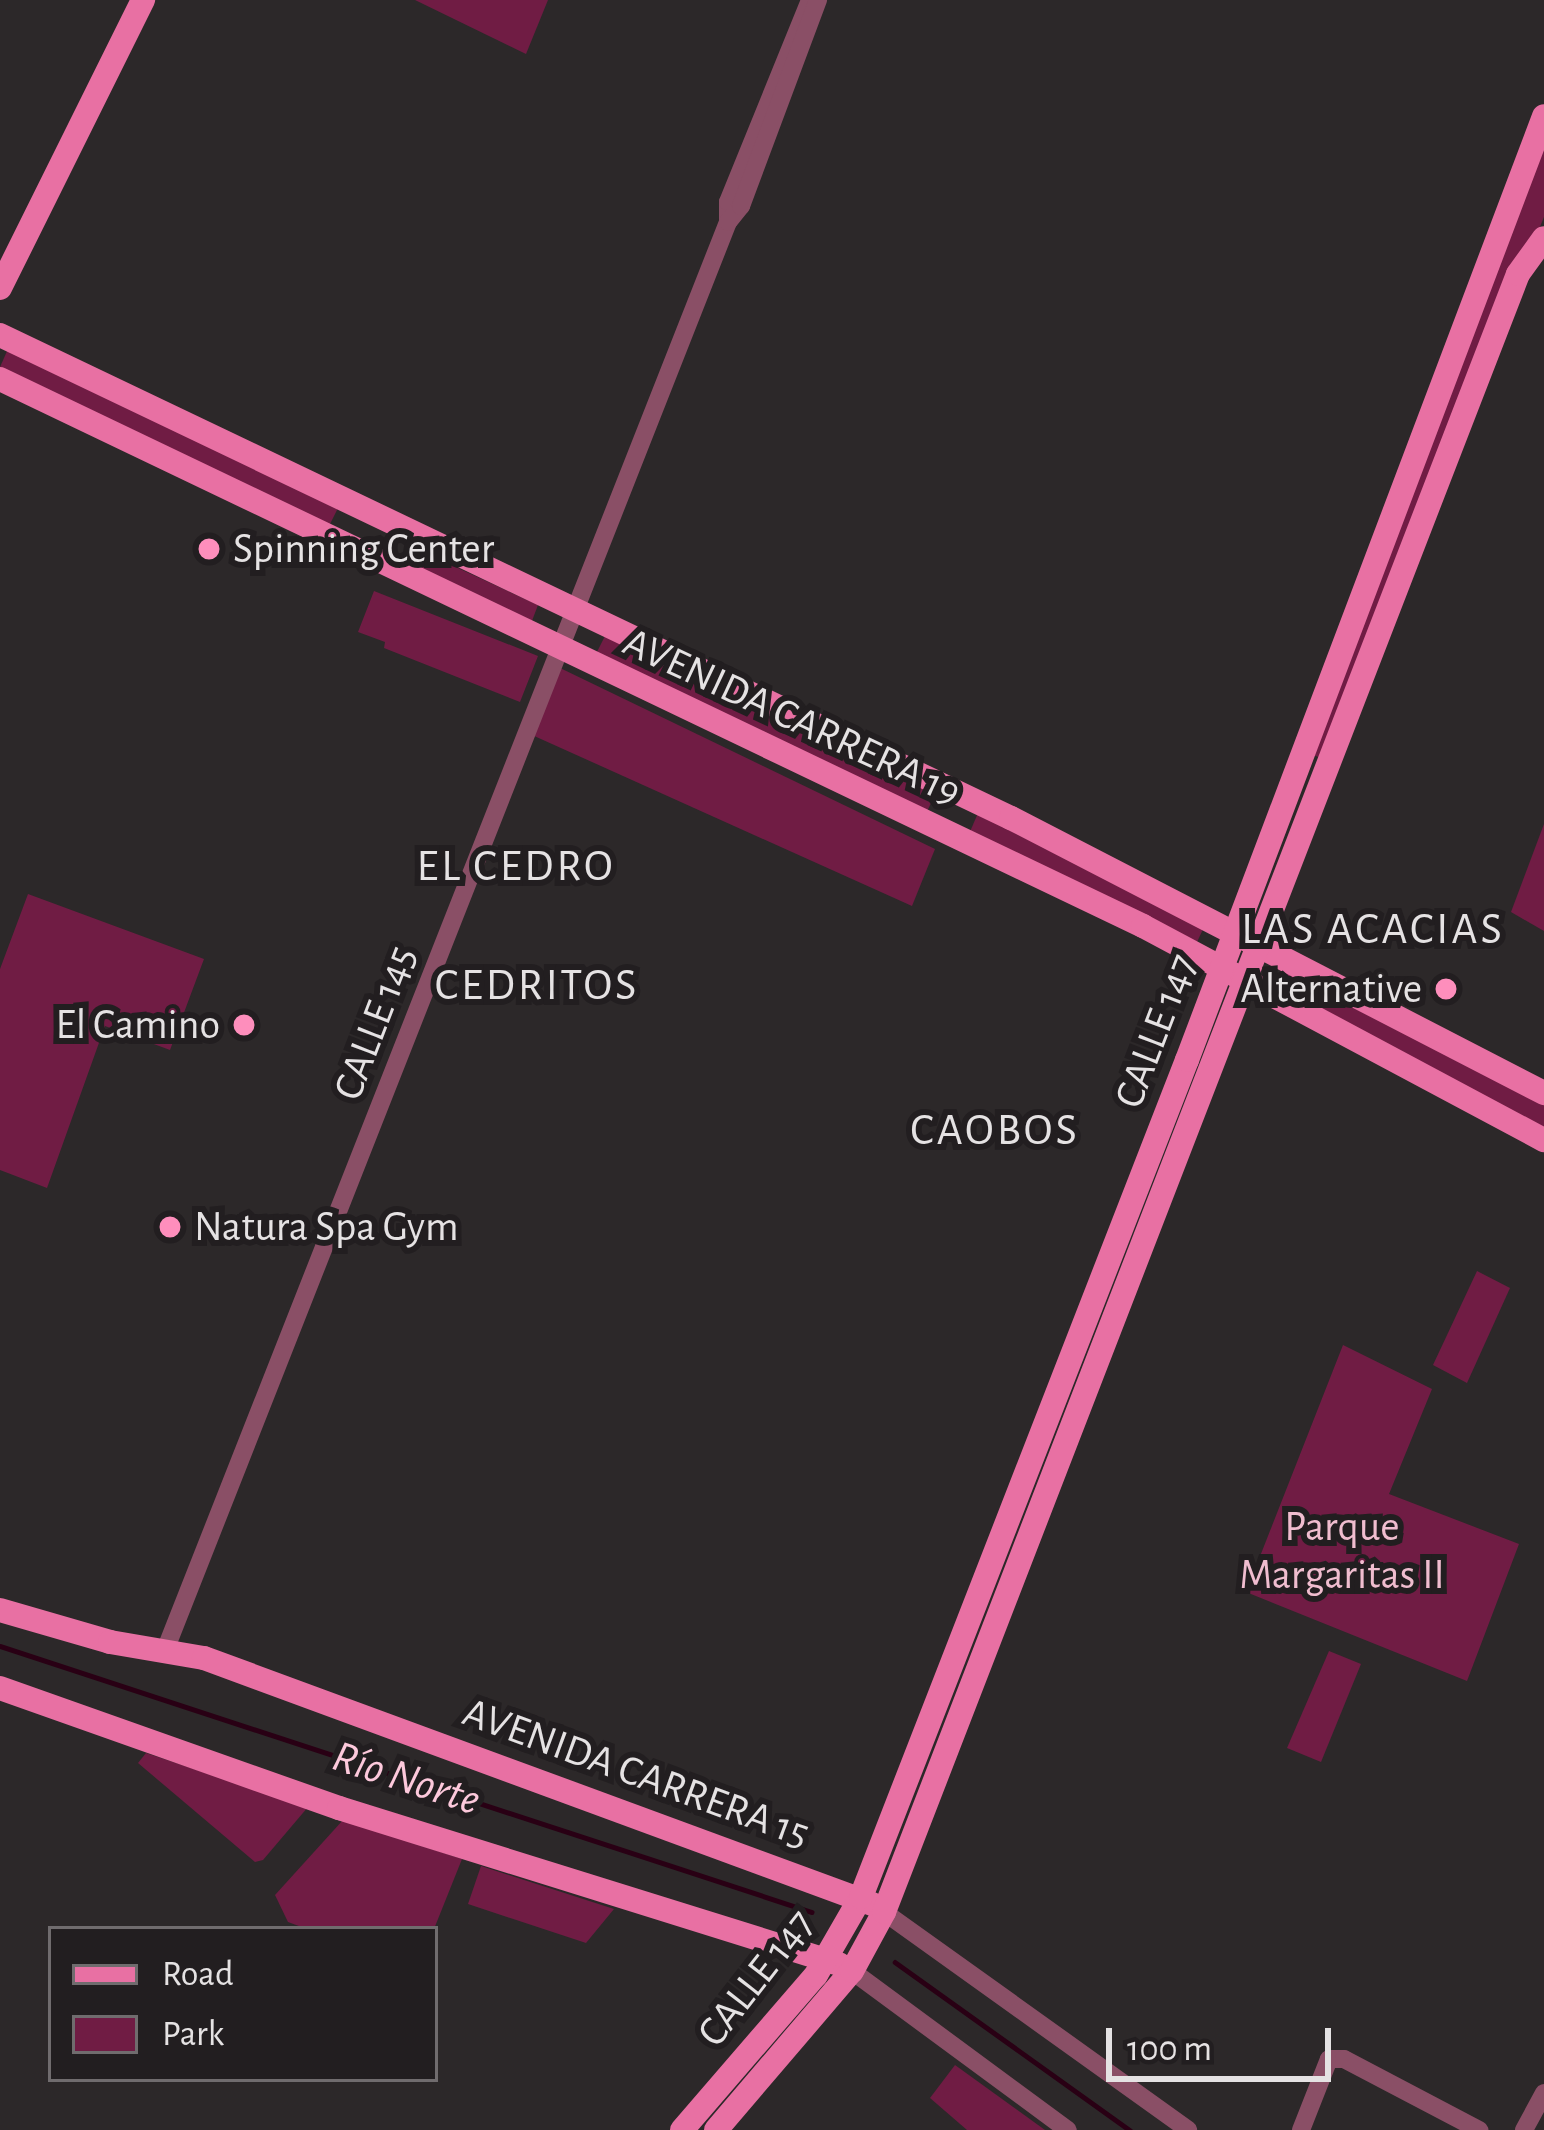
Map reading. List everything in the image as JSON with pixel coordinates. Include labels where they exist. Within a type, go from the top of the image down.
[{"type":"main road","points":[[0,288],[143,0]]},
{"type":"main road","name":"CALLE 147","points":[[682,2130],[828,1958],[861,1897],[1236,932],[1544,116]]},
{"type":"main road","name":"CALLE 147","points":[[716,2130],[852,1971],[884,1912],[1518,274],[1544,238]]},
{"type":"main road","name":"AVENIDA CARRERA 19","points":[[0,335],[1261,944],[1544,1093]]},
{"type":"main road","name":"AVENIDA CARRERA 19","points":[[0,379],[1222,968],[1544,1140]]},
{"type":"main road","points":[[1299,764],[1326,774]]},
{"type":"main road","name":"AVENIDA CARRERA 15","points":[[0,1610],[110,1642],[166,1648],[861,1897],[884,1912]]},
{"type":"main road","points":[[0,1688],[339,1808],[828,1958],[852,1971]]},
{"type":"street","name":"CALLE 145","points":[[166,1648],[728,222],[728,202],[813,0]]},
{"type":"street","name":"AVENIDA CARRERA 15","points":[[884,1912],[1188,2130]]},
{"type":"street","points":[[852,1971],[1068,2130]]},
{"type":"street","points":[[1301,2130],[1329,2060],[1358,2063],[1479,2130]]},
{"type":"street","points":[[1524,2130],[1544,2093]]},
{"type":"green space","points":[[415,0],[548,0],[526,54]]},
{"type":"green space","points":[[1544,143],[1544,217],[1322,758],[1312,755]]},
{"type":"green space","points":[[8,349],[339,506],[329,526],[0,367]]},
{"type":"green space","points":[[410,546],[538,605],[530,626],[400,565]]},
{"type":"green space","points":[[374,591],[538,656],[520,702],[384,648],[385,642],[358,632]]},
{"type":"green space","points":[[605,636],[935,794],[926,814],[596,654]]},
{"type":"green space","points":[[558,667],[935,849],[912,906],[532,735]]},
{"type":"green space","points":[[978,813],[1205,925],[1197,942],[969,834]]},
{"type":"green space","points":[[1544,824],[1544,931],[1511,912]]},
{"type":"green space","points":[[28,894],[204,959],[170,1050],[105,1026],[47,1188],[0,1170],[0,969]]},
{"type":"green space","points":[[1284,969],[1544,1103],[1544,1129],[1275,986]]},
{"type":"green space","points":[[1477,1271],[1510,1288],[1467,1383],[1433,1365]]},
{"type":"green space","name":"Parque Margaritas II","points":[[1343,1345],[1432,1389],[1389,1494],[1519,1544],[1467,1681],[1246,1592]]},
{"type":"green space","points":[[1329,1651],[1361,1664],[1321,1762],[1287,1748]]},
{"type":"green space","points":[[146,1753],[308,1807],[263,1860],[255,1862],[138,1763]]},
{"type":"green space","points":[[343,1820],[462,1859],[435,1926],[299,1926],[288,1922],[275,1895]]},
{"type":"green space","points":[[481,1866],[614,1909],[586,1943],[468,1904]]},
{"type":"green space","points":[[955,2065],[1045,2130],[967,2130],[930,2098]]},
{"type":"waterway","name":"Río Norte","points":[[0,1646],[812,1912]]},
{"type":"waterway","name":"Río Norte","points":[[895,1962],[1130,2130]]},
{"type":"place","name":"Spinning Center","points":[[209,549]]},
{"type":"place","name":"Alternative","points":[[1446,989]]},
{"type":"place","name":"El Camino","points":[[244,1025]]},
{"type":"place","name":"Natura Spa Gym","points":[[170,1227]]},
{"type":"district","name":"EL CEDRO","points":[[516,867]]},
{"type":"district","name":"LAS ACACIAS","points":[[1373,930]]},
{"type":"district","name":"CEDRITOS","points":[[537,986]]},
{"type":"district","name":"CAOBOS","points":[[995,1131]]}]
